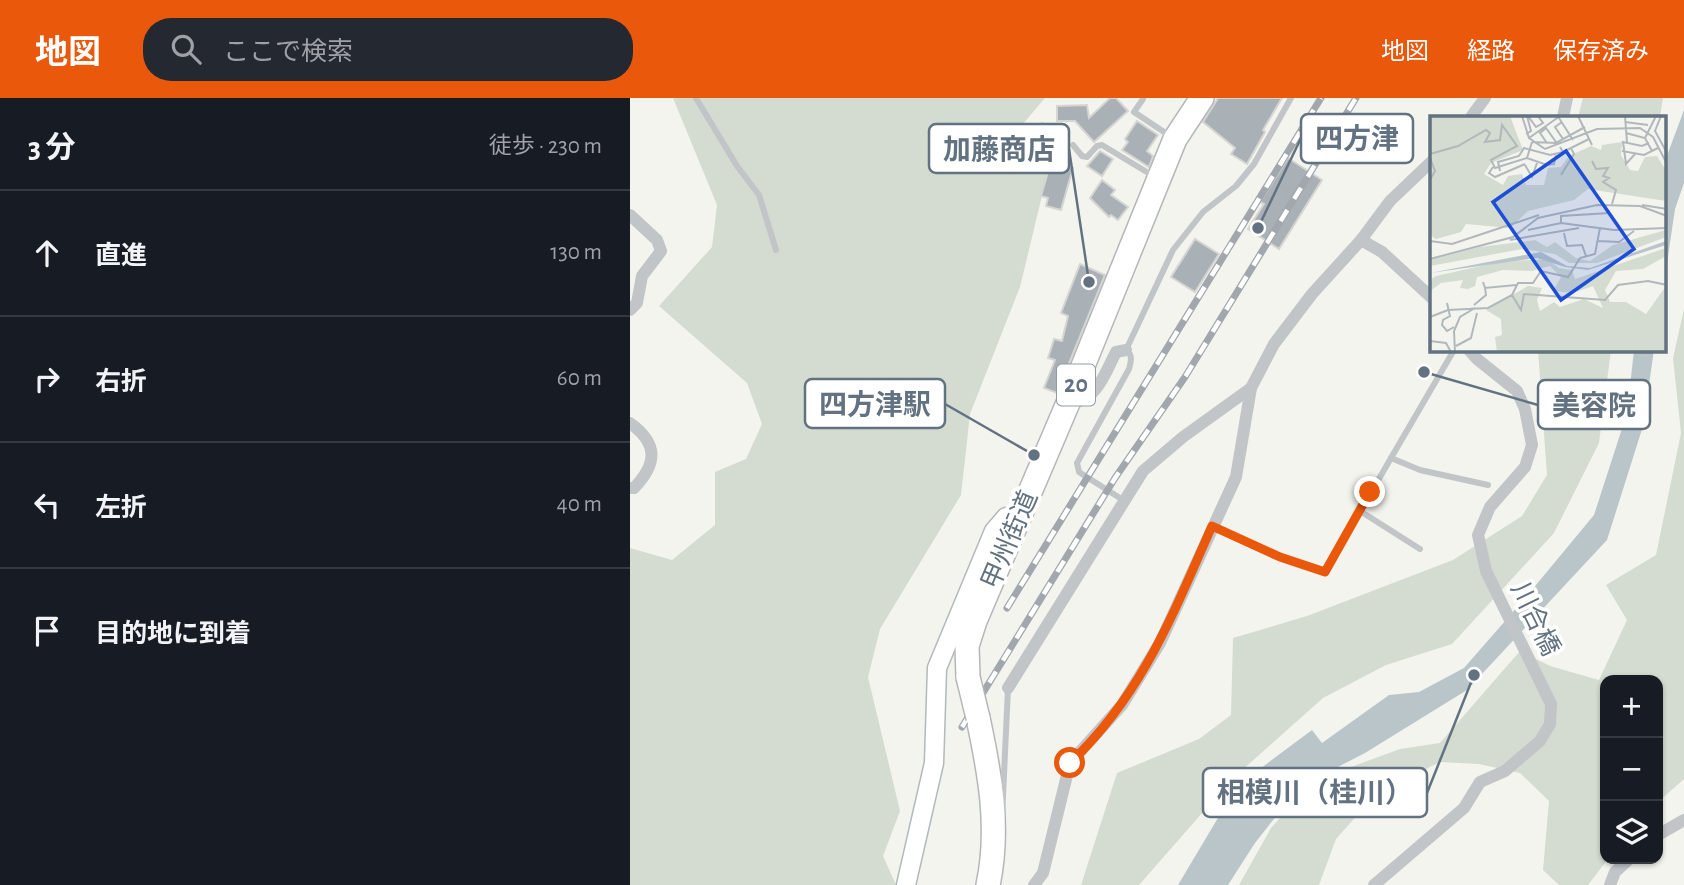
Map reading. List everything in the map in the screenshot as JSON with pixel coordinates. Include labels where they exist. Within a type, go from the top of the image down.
[{"type":"highway","name":"甲州街道","points":[[988,885],[993,840],[992,794],[968,677],[966,660],[971,634],[1175,139],[1202,98]]},
{"type":"main road","points":[[906,885],[934,763],[937,668],[994,531],[1006,517],[1022,514]]},
{"type":"street","points":[[1472,116],[1485,98]]},
{"type":"street","points":[[1563,116],[1567,98]]},
{"type":"street","points":[[1034,885],[1043,873],[1070,763],[1122,705],[1160,643],[1236,477],[1251,388],[1274,344],[1390,201],[1430,163]]},
{"type":"street","points":[[630,215],[656,240],[661,251],[642,276],[637,303],[630,310]]},
{"type":"street","points":[[1361,240],[1382,252],[1430,296]]},
{"type":"street","points":[[1068,403],[1085,400],[1091,395],[1116,352],[1126,350]]},
{"type":"street","name":"川合橋","points":[[1374,885],[1464,808],[1479,782],[1505,771],[1540,741],[1550,724],[1551,704],[1486,571],[1478,535],[1490,507],[1525,467],[1532,445],[1525,409],[1517,391],[1471,352]]},
{"type":"street","points":[[1008,688],[1143,471],[1183,436],[1251,388]]},
{"type":"street","points":[[630,423],[648,442],[653,458],[648,474],[634,488],[630,488]]},
{"type":"street","points":[[1663,832],[1684,820]]},
{"type":"street","points":[[1610,885],[1615,872],[1624,864]]},
{"type":"lane","points":[[696,98],[737,166],[760,195],[776,250]]},
{"type":"lane","points":[[1123,500],[1079,472],[1077,463],[1129,369],[1132,359],[1126,350],[1173,250],[1203,212],[1237,186],[1254,164],[1291,98]]},
{"type":"lane","points":[[1143,99],[1134,112],[1175,139]]},
{"type":"lane","points":[[1073,145],[1082,156],[1087,157],[1097,146],[1102,145],[1158,179]]},
{"type":"lane","points":[[1212,526],[1280,557],[1325,572],[1453,352]]},
{"type":"lane","points":[[1391,458],[1420,471],[1488,485]]},
{"type":"lane","points":[[1360,511],[1420,549]]},
{"type":"lane","points":[[993,840],[1004,814],[1008,688]]},
{"type":"shaded area","points":[[673,98],[1045,98],[1017,131],[1047,175],[1020,287],[970,414],[961,495],[880,629],[868,677],[900,811],[883,856],[896,885],[630,885],[630,548],[672,560],[715,525],[715,472],[746,459],[762,424],[747,383],[659,306],[712,247],[717,205]]},
{"type":"shaded area","points":[[1583,98],[1663,98],[1660,116],[1578,116]]},
{"type":"shaded area","points":[[1684,110],[1684,183],[1675,209],[1666,270],[1666,158]]},
{"type":"shaded area","points":[[1684,309],[1684,779],[1663,798],[1663,675],[1601,675],[1627,620],[1606,585],[1656,555],[1681,433],[1673,358]]},
{"type":"shaded area","points":[[1538,352],[1611,352],[1599,443],[1554,533],[1452,644],[1386,665],[1323,698],[1232,779],[1139,885],[1081,885],[1117,773],[1199,739],[1231,715],[1233,638],[1307,616],[1453,560],[1522,516],[1547,475]]},
{"type":"shaded area","points":[[1634,352],[1654,352],[1643,426],[1607,540],[1467,690],[1365,753],[1299,787],[1255,843],[1228,885],[1178,885],[1237,786],[1312,730],[1322,743],[1389,695],[1419,692],[1464,668],[1594,515],[1627,413]]},
{"type":"shaded area","points":[[1520,651],[1550,666],[1599,680],[1600,678],[1600,864],[1604,864],[1588,885],[1559,885],[1543,870],[1549,801],[1520,773],[1479,764],[1440,762],[1376,794],[1336,839],[1319,885],[1239,885],[1271,828],[1313,781],[1400,749],[1440,743]]},
{"type":"building","points":[[1110,98],[1116,98],[1128,111],[1094,142],[1075,121],[1057,121],[1057,106],[1087,105],[1089,118]]},
{"type":"building","points":[[1218,98],[1282,98],[1247,164],[1231,154],[1235,148],[1203,122]]},
{"type":"building","points":[[1137,121],[1158,135],[1147,151],[1153,156],[1149,167],[1122,150],[1128,142],[1125,139]]},
{"type":"building","points":[[1042,123],[1055,131],[1049,140],[1036,132]]},
{"type":"building","points":[[1100,151],[1113,159],[1102,176],[1087,166]]},
{"type":"building","points":[[1288,158],[1322,180],[1279,249],[1248,229],[1264,204],[1260,202]]},
{"type":"building","points":[[1057,163],[1073,168],[1061,210],[1046,206],[1048,198],[1041,196],[1050,165],[1056,167]]},
{"type":"building","points":[[1102,180],[1115,190],[1111,195],[1128,207],[1118,220],[1111,215],[1109,217],[1090,198]]},
{"type":"building","points":[[1195,239],[1219,254],[1195,292],[1171,277]]},
{"type":"building","points":[[1080,264],[1105,275],[1057,393],[1044,388],[1055,360],[1048,358],[1054,339],[1062,341],[1068,316],[1061,313]]},
{"type":"railway","points":[[1007,608],[1321,98]]},
{"type":"railway","points":[[962,727],[1115,478],[1185,377],[1356,98]]},
{"type":"place","name":"四方津","points":[[1258,228]]},
{"type":"place","name":"加藤商店","points":[[1089,282]]},
{"type":"place","name":"美容院","points":[[1424,372]]},
{"type":"place","name":"四方津駅","points":[[1034,455]]},
{"type":"place","name":"相模川（桂川）","points":[[1474,675]]},
{"type":"route","points":[[1070,763],[1122,705],[1160,643],[1212,526],[1280,557],[1325,572],[1370,492]]}]
